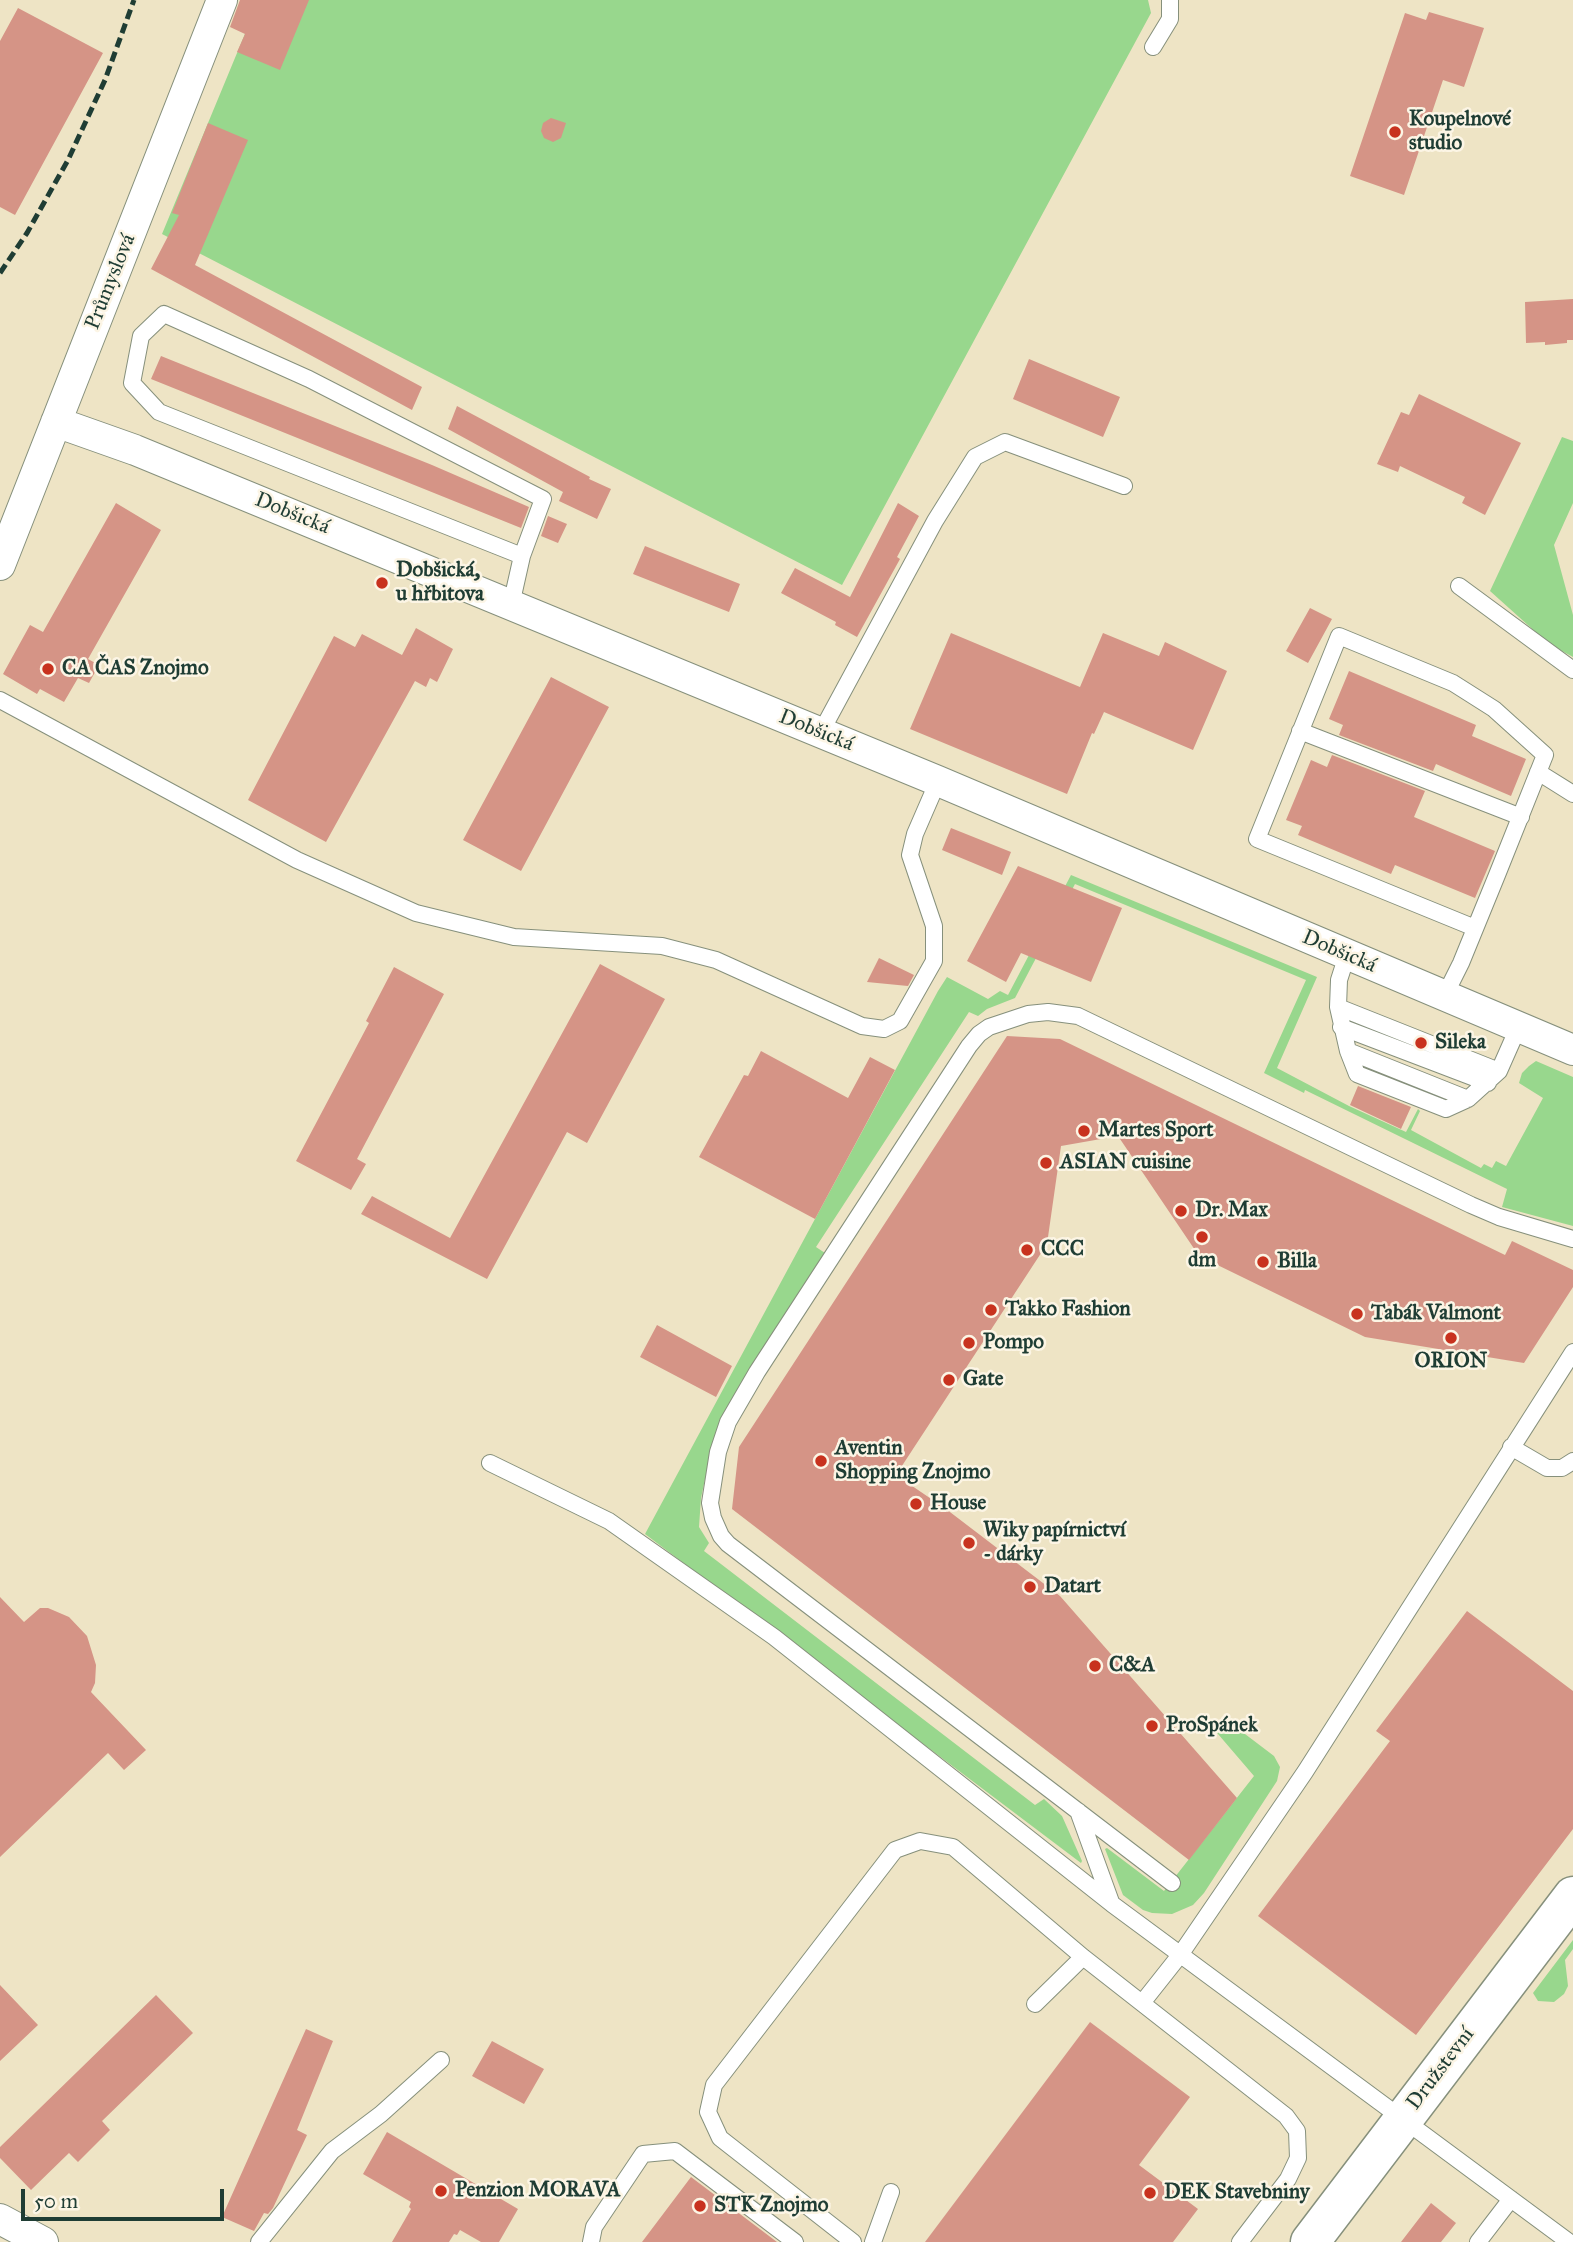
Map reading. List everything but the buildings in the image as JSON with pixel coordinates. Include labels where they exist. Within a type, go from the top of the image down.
[{"type":"main road","name":"Družstevní","points":[[1310,2242],[1573,1896]]},
{"type":"street","name":"Průmyslová","points":[[0,565],[222,0]]},
{"type":"street","name":"Dobšická","points":[[55,422],[135,450],[821,732],[1573,1050]]},
{"type":"street","points":[[0,2219],[43,2242]]},
{"type":"lane","points":[[1153,47],[1170,19],[1170,0]]},
{"type":"lane","points":[[511,605],[522,556],[542,499],[309,379],[164,314],[141,336],[132,383],[159,412],[522,556]]},
{"type":"lane","points":[[821,732],[935,521],[975,457],[1005,442],[1124,486]]},
{"type":"lane","points":[[1459,586],[1573,670]]},
{"type":"lane","points":[[1444,997],[1475,928],[1545,755],[1494,709],[1454,683],[1339,636],[1257,839],[1475,928]]},
{"type":"lane","points":[[0,700],[297,860],[416,913],[484,932],[514,937],[662,946],[716,960],[862,1026],[884,1029],[900,1021],[934,961],[934,926],[911,855],[915,834],[938,781]]},
{"type":"lane","points":[[1300,731],[1521,817]]},
{"type":"lane","points":[[1538,772],[1573,794]]},
{"type":"lane","points":[[1347,955],[1339,980],[1338,1007],[1341,1027],[1357,1074],[1446,1109],[1468,1099],[1493,1077],[1518,1028]]},
{"type":"lane","points":[[1338,1007],[1493,1077]]},
{"type":"lane","points":[[1172,1883],[728,1544],[717,1529],[710,1503],[718,1452],[734,1412],[757,1372],[979,1034],[989,1027],[1028,1014],[1048,1012],[1078,1016],[1471,1205],[1499,1217],[1573,1239]]},
{"type":"lane","points":[[1341,1027],[1493,1077]]},
{"type":"lane","points":[[1142,2003],[1180,1955],[1305,1772],[1573,1352]]},
{"type":"lane","points":[[1511,1447],[1547,1468],[1562,1468],[1573,1461]]},
{"type":"lane","points":[[490,1463],[609,1521],[774,1637],[1112,1904],[1569,2242]]},
{"type":"lane","points":[[1077,1809],[1112,1904]]},
{"type":"lane","points":[[853,2242],[720,2138],[708,2112],[714,2085],[895,1850],[920,1841],[953,1847],[1083,1957],[1286,2116],[1297,2131],[1298,2158],[1288,2179],[1240,2242]]},
{"type":"lane","points":[[1035,2004],[1083,1957]]},
{"type":"lane","points":[[259,2242],[332,2151],[381,2114],[441,2060]]},
{"type":"lane","points":[[591,2242],[594,2227],[642,2154],[675,2151],[795,2242]]},
{"type":"lane","points":[[873,2242],[891,2192]]},
{"type":"lane","points":[[1478,2242],[1511,2199]]},
{"type":"green space","points":[[259,0],[1148,0],[1151,13],[842,585],[162,234]]},
{"type":"green space","points":[[1562,437],[1573,441],[1573,503],[1554,545],[1573,615],[1573,657],[1549,644],[1490,591]]},
{"type":"green space","points":[[1071,875],[1317,977],[1277,1068],[1406,1132],[1418,1109],[1420,1111],[1411,1130],[1481,1168],[1484,1164],[1492,1168],[1496,1161],[1506,1166],[1543,1098],[1519,1083],[1522,1073],[1529,1066],[1536,1061],[1573,1077],[1573,1226],[1502,1207],[1507,1189],[1305,1090],[1304,1093],[1264,1073],[1306,980],[1075,884],[1015,998],[987,1009],[978,1016],[969,1012],[816,1247],[825,1253],[757,1357],[730,1406],[711,1451],[701,1498],[699,1527],[709,1543],[704,1551],[1035,1805],[1044,1799],[1062,1816],[1081,1863],[645,1534],[947,977],[988,999],[1000,991],[1008,995]]},
{"type":"green space","points":[[1227,1715],[1245,1734],[1274,1756],[1280,1767],[1277,1781],[1204,1893],[1193,1905],[1172,1914],[1143,1910],[1123,1895],[1105,1849],[1164,1891],[1254,1776],[1212,1727]]},
{"type":"green space","points":[[1573,1940],[1573,1949],[1565,1960],[1568,1986],[1564,1994],[1554,2002],[1538,2001],[1533,1993]]},
{"type":"railway","points":[[0,273],[27,233],[68,160],[105,80],[134,0]]},
{"type":"place","name":"Koupelnové studio","points":[[1395,132]]},
{"type":"place","name":"Dobšická, u hřbitova","points":[[382,583]]},
{"type":"place","name":"CA ČAS Znojmo","points":[[48,669]]},
{"type":"place","name":"Sileka","points":[[1421,1043]]},
{"type":"place","name":"Martes Sport","points":[[1084,1131]]},
{"type":"place","name":"ASIAN cuisine","points":[[1046,1163]]},
{"type":"place","name":"Dr. Max","points":[[1181,1211]]},
{"type":"place","name":"dm","points":[[1202,1237]]},
{"type":"place","name":"CCC","points":[[1027,1250]]},
{"type":"place","name":"Billa","points":[[1263,1262]]},
{"type":"place","name":"Takko Fashion","points":[[991,1310]]},
{"type":"place","name":"Tabák Valmont","points":[[1357,1314]]},
{"type":"place","name":"ORION","points":[[1451,1338]]},
{"type":"place","name":"Pompo","points":[[969,1343]]},
{"type":"place","name":"Gate","points":[[949,1380]]},
{"type":"place","name":"Aventin Shopping Znojmo","points":[[821,1461]]},
{"type":"place","name":"House","points":[[916,1504]]},
{"type":"place","name":"Wiky papírnictví - dárky","points":[[969,1543]]},
{"type":"place","name":"Datart","points":[[1030,1587]]},
{"type":"place","name":"C&A","points":[[1095,1666]]},
{"type":"place","name":"ProSpánek","points":[[1152,1726]]},
{"type":"place","name":"Penzion MORAVA","points":[[441,2191]]},
{"type":"place","name":"DEK Stavebniny","points":[[1150,2193]]},
{"type":"place","name":"STK Znojmo","points":[[700,2206]]}]
